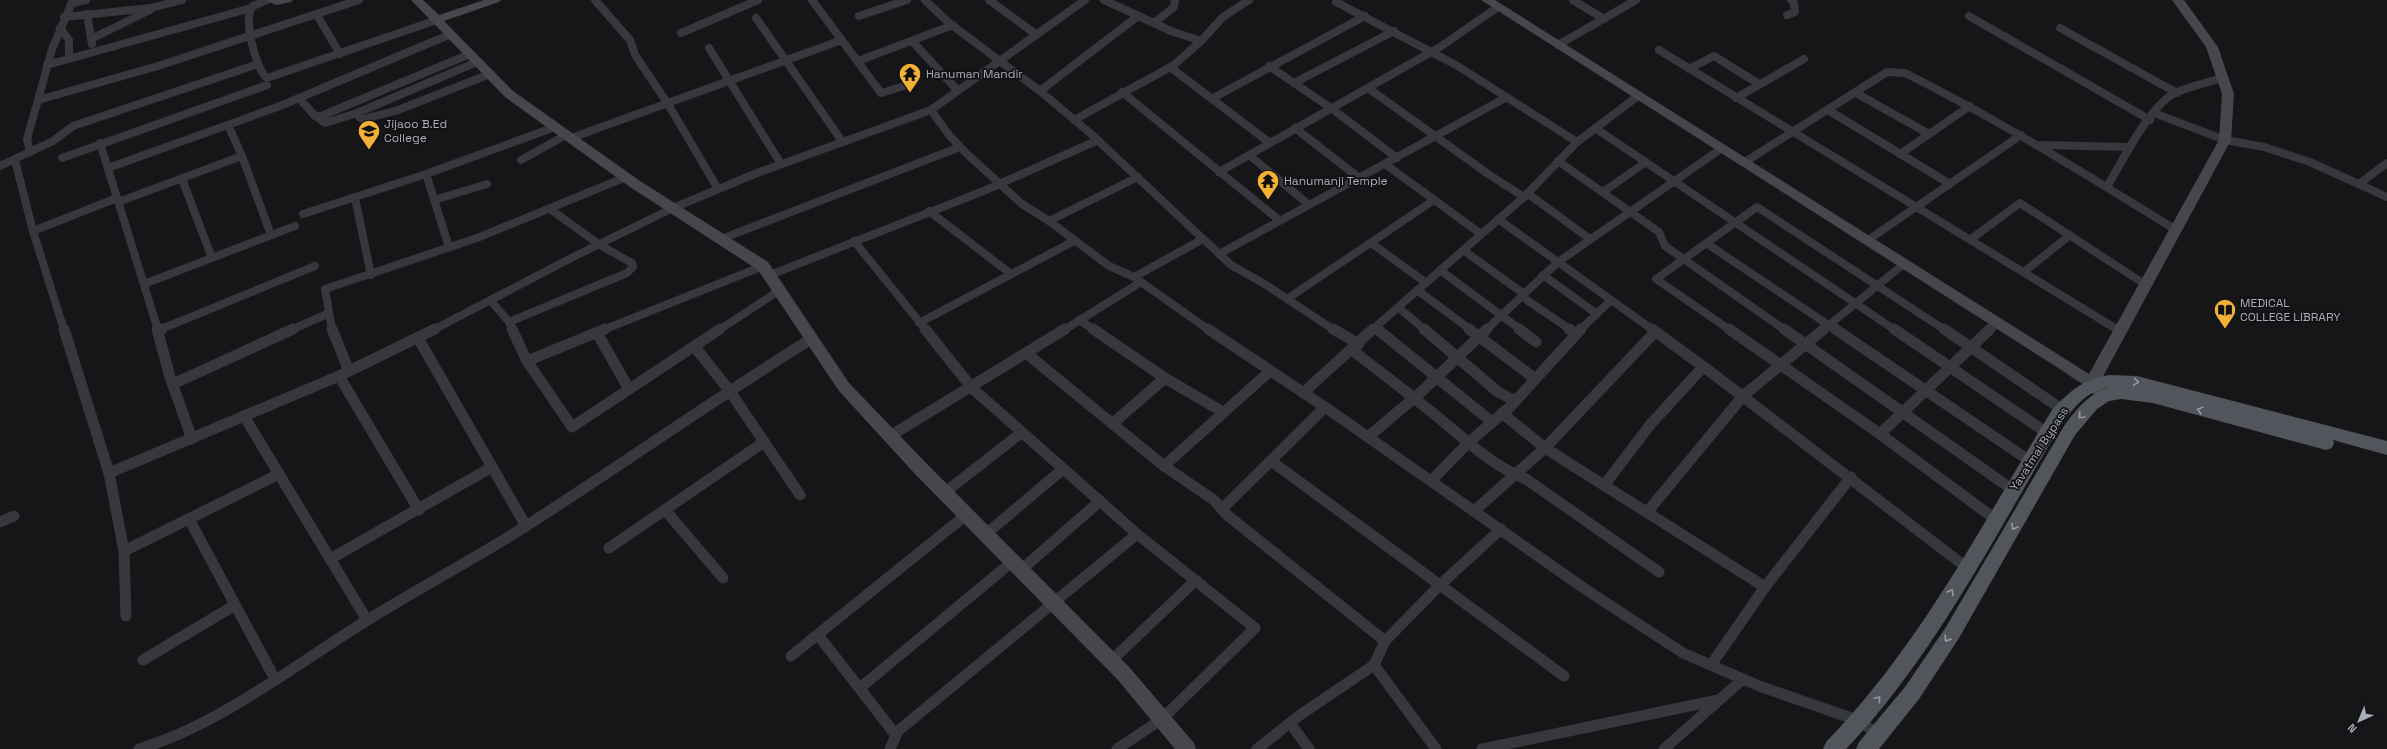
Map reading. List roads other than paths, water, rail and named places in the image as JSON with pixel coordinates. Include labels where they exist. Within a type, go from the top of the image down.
[{"type":"main road","points":[[2092,383],[2118,380],[2137,382],[2387,448]]},
{"type":"main road","name":"Yavatmal Bypass","points":[[1834,749],[1896,678],[1966,567],[2047,433],[2063,410],[2078,393],[2092,383]]},
{"type":"main road","points":[[2103,396],[2113,392],[2126,392],[2153,397],[2387,459]]},
{"type":"main road","name":"Yavatmal Bypass","points":[[1866,749],[1905,704],[1961,616],[2074,424],[2103,396]]},
{"type":"street","points":[[30,152],[27,139],[46,65],[64,16],[72,2],[86,0]]},
{"type":"street","points":[[64,16],[158,6],[182,0]]},
{"type":"street","points":[[46,65],[251,8],[267,0]]},
{"type":"street","points":[[271,0],[276,2],[287,0]]},
{"type":"street","points":[[38,100],[250,37],[359,0]]},
{"type":"street","points":[[417,0],[509,94],[626,177],[721,239],[766,271],[844,387],[966,515],[1111,661],[1187,749]]},
{"type":"street","points":[[251,8],[250,37],[261,74],[270,78],[495,0]]},
{"type":"street","points":[[596,0],[630,40],[635,55],[668,104],[718,190]]},
{"type":"street","points":[[681,33],[758,0]]},
{"type":"street","points":[[812,0],[881,93],[904,86]]},
{"type":"street","points":[[859,16],[907,0]]},
{"type":"street","points":[[925,0],[953,25],[1040,91],[1074,120],[1138,177],[1231,265],[1287,299],[1330,328],[1356,347],[1413,398],[1468,443],[1514,476],[1526,479],[1659,572]]},
{"type":"street","points":[[989,0],[1037,35]]},
{"type":"street","points":[[109,473],[339,376],[491,302],[600,244],[673,208],[781,164],[931,110],[1085,0]]},
{"type":"street","points":[[1104,0],[1154,23],[1201,41]]},
{"type":"street","points":[[1154,23],[1174,7],[1175,0]]},
{"type":"street","points":[[1074,120],[1170,66],[1201,41],[1223,17],[1249,0]]},
{"type":"street","points":[[1572,0],[1604,19]]},
{"type":"street","points":[[1558,45],[1636,0]]},
{"type":"street","points":[[1787,16],[1795,12],[1794,3],[1791,0]]},
{"type":"street","points":[[2092,383],[2119,331],[2146,285],[2225,140],[2228,94],[2212,47],[2178,0]]},
{"type":"street","points":[[1336,2],[1432,52],[1507,97],[1577,142]]},
{"type":"street","points":[[1219,172],[1432,52],[1493,3],[1998,322],[2092,383],[2103,396]]},
{"type":"street","points":[[91,39],[158,6]]},
{"type":"street","points":[[87,14],[93,52]]},
{"type":"street","points":[[317,15],[340,54]]},
{"type":"street","points":[[1040,91],[1138,16]]},
{"type":"street","points":[[1213,98],[1365,16]]},
{"type":"street","points":[[1969,16],[2152,116],[2225,140],[2264,147],[2310,162],[2387,197]]},
{"type":"street","points":[[756,18],[842,141]]},
{"type":"street","points":[[858,62],[913,42],[953,25]]},
{"type":"street","points":[[60,28],[69,40],[69,58]]},
{"type":"street","points":[[2060,28],[2177,93]]},
{"type":"street","points":[[1294,83],[1394,31]]},
{"type":"street","points":[[108,168],[280,106],[451,34]]},
{"type":"street","points":[[303,214],[426,174],[668,104],[842,40]]},
{"type":"street","points":[[913,42],[958,92]]},
{"type":"street","points":[[709,48],[781,164]]},
{"type":"street","points":[[1659,50],[1792,133],[2025,271],[2119,331]]},
{"type":"street","points":[[1689,69],[1714,56],[1759,84]]},
{"type":"street","points":[[299,98],[317,117],[328,123],[357,113],[474,58]]},
{"type":"street","points":[[317,117],[474,58]]},
{"type":"street","points":[[1736,98],[1804,59]]},
{"type":"street","points":[[0,166],[53,141],[66,130],[80,123],[258,64]]},
{"type":"street","points":[[1170,66],[1270,143]]},
{"type":"street","points":[[1270,66],[1331,108],[1397,158]]},
{"type":"street","points":[[1745,162],[1856,93],[1886,72],[1896,71],[1905,73],[1970,106],[2037,144],[2176,230]]},
{"type":"street","points":[[357,113],[360,118],[364,119],[398,110],[490,74]]},
{"type":"street","points":[[2107,187],[2130,147],[2152,116],[2171,95],[2222,78]]},
{"type":"street","points":[[62,158],[100,143],[230,100],[266,85]]},
{"type":"street","points":[[1368,88],[1437,138],[1590,238]]},
{"type":"street","points":[[1122,92],[1279,220]]},
{"type":"street","points":[[1856,93],[1929,134]]},
{"type":"street","points":[[1303,393],[1376,329],[1425,282],[1526,195],[1577,142],[1638,96]]},
{"type":"street","points":[[1219,254],[1358,177],[1437,138],[1507,97]]},
{"type":"street","points":[[1900,154],[1970,106]]},
{"type":"street","points":[[931,110],[937,120],[960,147],[998,184],[1022,204],[1049,220],[1074,242],[1109,266],[1138,280],[1168,303],[1325,407],[1502,529],[1588,591],[1683,653],[1743,679],[1860,721],[1878,735]]},
{"type":"street","points":[[1828,110],[1950,184]]},
{"type":"street","points":[[228,125],[242,156],[271,235]]},
{"type":"street","points":[[1295,128],[1358,177]]},
{"type":"street","points":[[1595,128],[1674,180],[1948,368],[2047,433]]},
{"type":"street","points":[[521,160],[564,133]]},
{"type":"street","points":[[1868,240],[2021,135]]},
{"type":"street","points":[[527,361],[597,333],[766,271],[854,241],[998,184],[1096,141]]},
{"type":"street","points":[[100,143],[144,284],[173,384],[192,439]]},
{"type":"street","points":[[2037,144],[2130,147]]},
{"type":"street","points":[[721,239],[960,147]]},
{"type":"street","points":[[1368,437],[1437,377],[1558,262],[1630,210],[1722,148]]},
{"type":"street","points":[[33,231],[118,200],[182,179],[242,156]]},
{"type":"street","points":[[1249,156],[1308,204]]},
{"type":"street","points":[[15,160],[33,231],[109,473],[124,552],[126,616]]},
{"type":"street","points":[[1558,161],[1630,210],[1659,232],[1665,246],[1807,344],[2012,490]]},
{"type":"street","points":[[1603,192],[1646,162]]},
{"type":"street","points":[[2359,184],[2387,163]]},
{"type":"street","points":[[1385,164],[1481,234]]},
{"type":"street","points":[[426,174],[449,247]]},
{"type":"street","points":[[349,371],[335,340],[326,314],[325,289],[371,275],[449,247],[550,209],[626,177]]},
{"type":"street","points":[[1049,220],[1138,177]]},
{"type":"street","points":[[182,179],[212,258]]},
{"type":"street","points":[[434,200],[487,184]]},
{"type":"street","points":[[355,198],[371,275]]},
{"type":"street","points":[[1287,299],[1371,244],[1434,200]]},
{"type":"street","points":[[1971,239],[2020,203],[2146,285]]},
{"type":"street","points":[[1995,519],[1880,434],[1656,281],[1657,278],[1682,258],[1757,207],[1876,286],[1972,346],[2063,410]]},
{"type":"street","points":[[510,322],[632,270],[632,263],[600,244],[550,209]]},
{"type":"street","points":[[929,212],[1011,274]]},
{"type":"street","points":[[1498,219],[1703,366],[1966,567]]},
{"type":"street","points":[[144,284],[295,226]]},
{"type":"street","points":[[2025,271],[2070,235]]},
{"type":"street","points":[[890,436],[972,388],[1203,239]]},
{"type":"street","points":[[854,241],[972,388],[1021,433],[1137,534],[1255,628],[1162,719],[1117,749]]},
{"type":"street","points":[[919,323],[1074,242]]},
{"type":"street","points":[[1706,243],[2030,461]]},
{"type":"street","points":[[1371,244],[1425,282]]},
{"type":"street","points":[[1463,250],[1576,334]]},
{"type":"street","points":[[1648,511],[1743,396],[1905,263]]},
{"type":"street","points":[[158,331],[315,266]]},
{"type":"street","points":[[1440,270],[1536,342]]},
{"type":"street","points":[[1543,275],[1598,314]]},
{"type":"street","points":[[491,302],[510,322],[527,361],[572,427],[780,290]]},
{"type":"street","points":[[1417,290],[1534,378]]},
{"type":"street","points":[[1432,481],[1468,443],[1515,401],[1534,378],[1610,300]]},
{"type":"street","points":[[1399,308],[1498,392],[1515,401]]},
{"type":"street","points":[[173,384],[326,314]]},
{"type":"street","points":[[1079,320],[1165,378],[1223,412]]},
{"type":"street","points":[[1880,434],[1998,322]]},
{"type":"street","points":[[1376,329],[1492,422]]},
{"type":"street","points":[[1474,511],[1545,448],[1654,332]]},
{"type":"street","points":[[597,333],[629,389]]},
{"type":"street","points":[[418,338],[526,526]]},
{"type":"street","points":[[139,749],[158,747],[213,718],[367,620],[526,526],[728,390],[811,339]]},
{"type":"street","points":[[694,346],[728,390],[800,495]]},
{"type":"street","points":[[1026,353],[1164,466],[1223,508],[1227,515],[1385,641]]},
{"type":"street","points":[[1605,484],[1650,425],[1703,366]]},
{"type":"street","points":[[1164,466],[1270,371]]},
{"type":"street","points":[[339,376],[419,510]]},
{"type":"street","points":[[1112,424],[1165,378]]},
{"type":"street","points":[[1223,508],[1325,407]]},
{"type":"street","points":[[1502,413],[1545,448],[1648,511],[1765,587]]},
{"type":"street","points":[[244,416],[367,620]]},
{"type":"street","points":[[944,492],[1021,433]]},
{"type":"street","points":[[609,548],[764,442]]},
{"type":"street","points":[[1271,461],[1564,676]]},
{"type":"street","points":[[330,560],[492,467]]},
{"type":"street","points":[[986,534],[1063,469]]},
{"type":"street","points":[[124,552],[279,474]]},
{"type":"street","points":[[1711,666],[1765,587],[1850,477]]},
{"type":"street","points":[[860,688],[1100,501]]},
{"type":"street","points":[[665,510],[723,578]]},
{"type":"street","points":[[791,656],[966,515]]},
{"type":"street","points":[[0,522],[14,516]]},
{"type":"street","points":[[189,519],[274,679]]},
{"type":"street","points":[[1257,749],[1290,723],[1374,665],[1385,641],[1440,585],[1502,529]]},
{"type":"street","points":[[890,749],[895,734],[1137,534]]},
{"type":"street","points":[[1111,661],[1196,580]]},
{"type":"street","points":[[142,660],[235,605]]},
{"type":"street","points":[[818,634],[895,734]]},
{"type":"street","points":[[1374,665],[1436,749]]},
{"type":"street","points":[[1664,749],[1743,679]]},
{"type":"street","points":[[1482,749],[1718,700]]},
{"type":"street","points":[[1290,723],[1309,749]]},
{"type":"place","name":"Hanuman Mandir","points":[[910,94]]},
{"type":"place","name":"Jijaoo B.Ed College","points":[[369,150]]},
{"type":"place","name":"Hanumanji Temple","points":[[1268,200]]},
{"type":"place","name":"MEDICAL COLLEGE LIBRARY","points":[[2225,330]]}]
